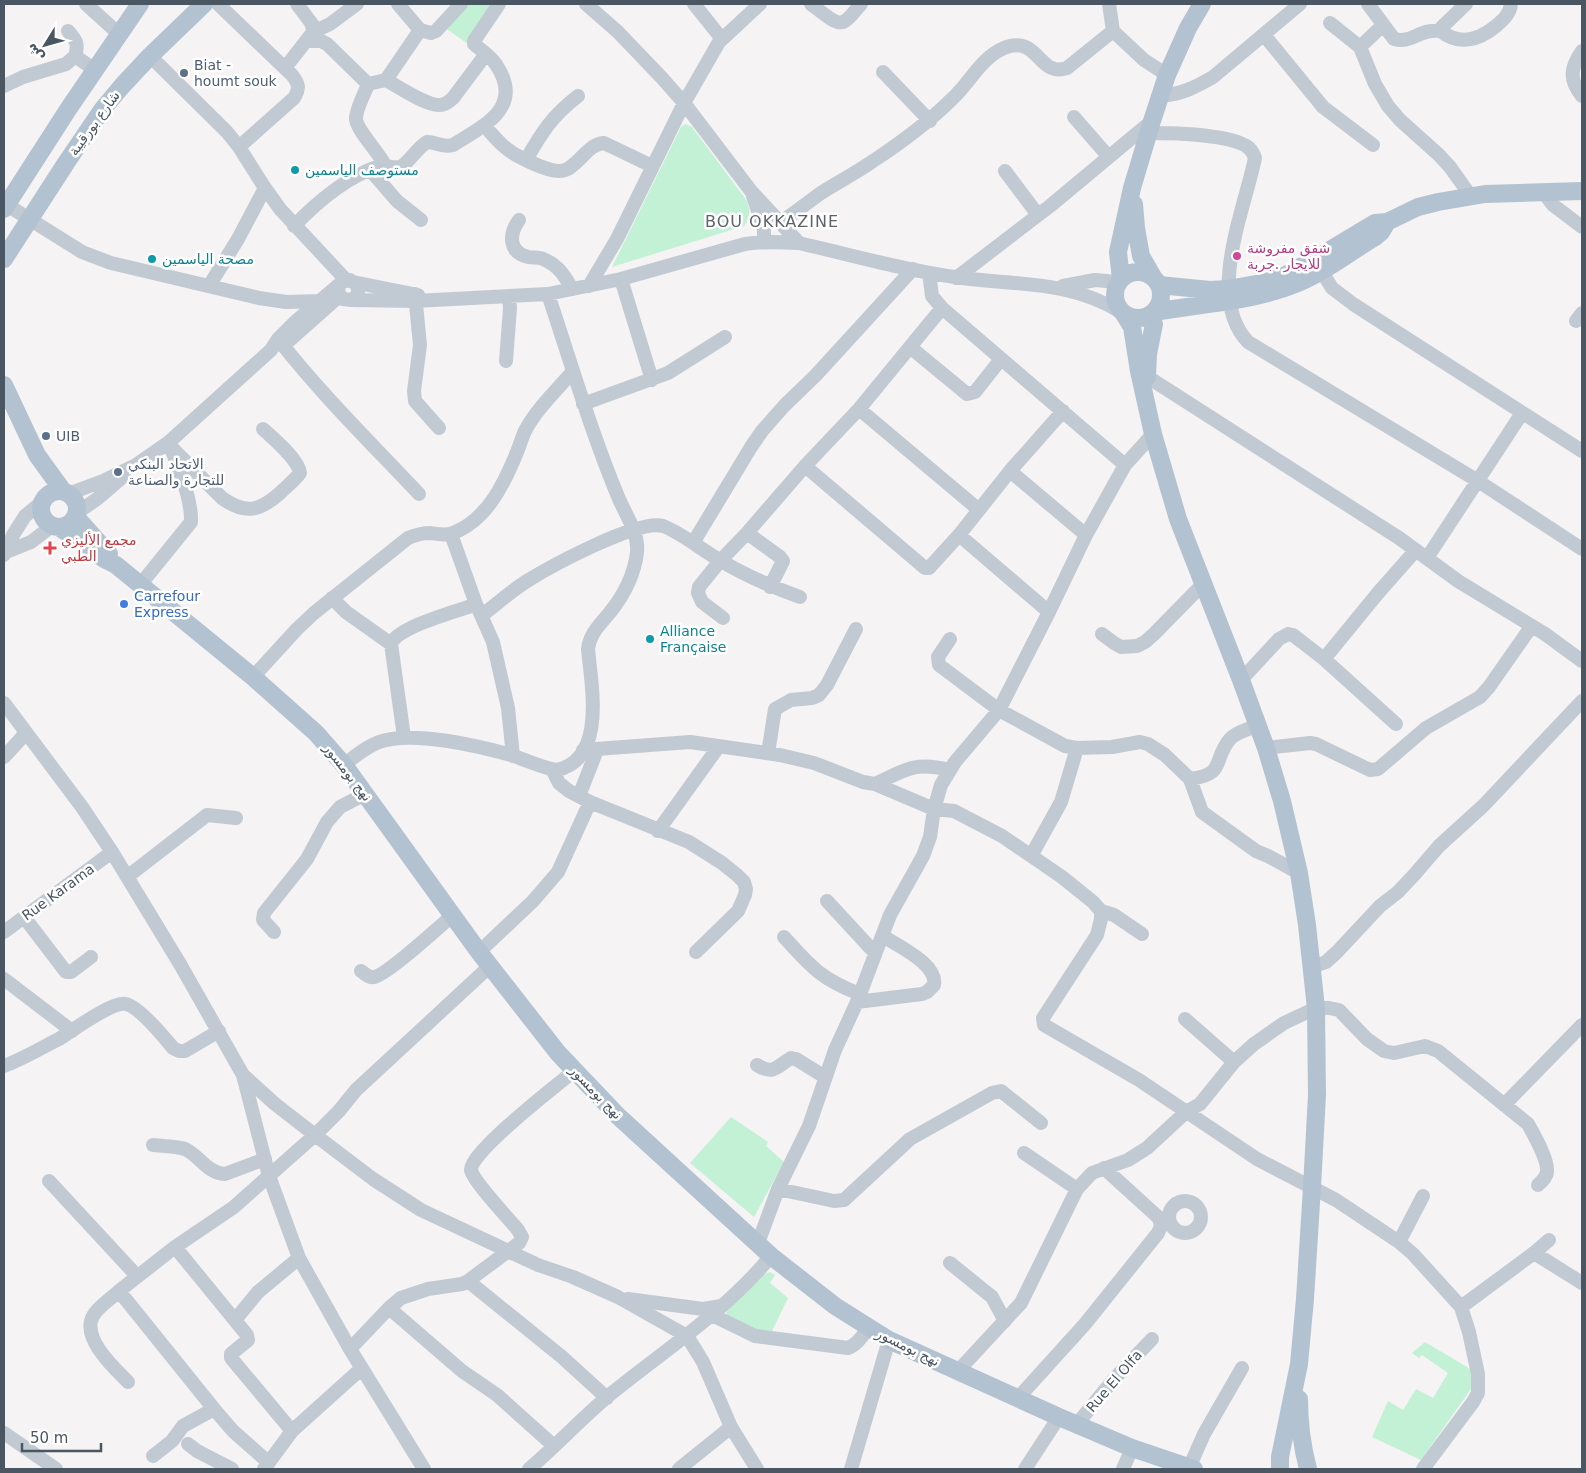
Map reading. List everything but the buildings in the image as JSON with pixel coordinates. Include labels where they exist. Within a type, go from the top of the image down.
[{"type":"main road","name":"شارع بورقيبة","points":[[4,259],[102,110],[150,56],[204,4]]},
{"type":"main road","points":[[1120,281],[1118,252],[1132,188],[1150,127],[1167,75],[1188,28],[1202,4]]},
{"type":"main road","name":"شارع بورقيبة","points":[[5,207],[119,34],[136,5]]},
{"type":"main road","points":[[1132,188],[1141,256],[1156,281],[1161,294],[1160,304],[1153,313],[1154,324],[1143,373]]},
{"type":"main road","points":[[1122,313],[1137,319],[1153,313],[1229,295],[1283,288],[1300,282],[1318,265],[1375,237],[1381,232],[1387,222],[1418,207],[1470,195],[1582,191]]},
{"type":"main road","points":[[1229,295],[1156,281],[1147,274],[1133,272],[1120,281],[1115,289],[1114,297],[1116,305],[1132,327],[1143,373],[1145,400],[1153,434],[1178,519],[1266,748],[1282,801],[1299,873],[1316,1008],[1317,1095],[1305,1299],[1298,1364],[1280,1457],[1281,1469],[1296,1463],[1308,1469]]},
{"type":"main road","name":"نهج بومسور","points":[[4,385],[37,455],[77,505],[77,515],[116,565]]},
{"type":"main road","name":"نهج بومسور","points":[[37,455],[43,501],[42,516],[104,559],[116,565],[253,677],[316,734],[344,765],[479,952],[539,1030],[574,1071],[618,1116],[771,1256],[835,1306],[889,1340],[1132,1448],[1191,1468]]},
{"type":"main road","points":[[43,501],[49,494],[56,491],[66,492]]},
{"type":"main road","points":[[56,527],[67,526],[77,515]]},
{"type":"main road","points":[[1298,1364],[1298,1415],[1302,1449],[1308,1469]]},
{"type":"street","points":[[86,4],[119,34]]},
{"type":"street","points":[[218,4],[285,68],[298,84],[298,91],[294,98],[239,147]]},
{"type":"street","points":[[297,4],[312,24],[310,36]]},
{"type":"street","points":[[285,68],[310,36],[357,4]]},
{"type":"street","points":[[398,4],[420,30],[431,33],[436,31],[461,4]]},
{"type":"street","points":[[368,84],[356,114],[356,120],[385,165],[392,168],[400,166],[427,142],[447,147],[453,145],[499,113],[506,100],[503,80],[497,66],[474,44],[474,41],[500,4]]},
{"type":"street","points":[[586,4],[618,32],[684,102],[751,191],[800,243]]},
{"type":"street","points":[[694,4],[722,38]]},
{"type":"street","points":[[589,286],[617,239],[684,102],[719,42],[760,4]]},
{"type":"street","points":[[812,4],[831,19],[840,23],[845,21],[861,4]]},
{"type":"street","points":[[1109,4],[1113,31],[1144,60],[1167,75]]},
{"type":"street","points":[[1160,96],[1178,95],[1212,77],[1300,4]]},
{"type":"street","points":[[1368,4],[1382,26],[1394,39],[1400,41],[1431,30],[1441,31],[1455,39],[1477,39],[1488,33],[1502,20],[1510,10],[1511,4]]},
{"type":"street","points":[[1441,31],[1448,19],[1466,4]]},
{"type":"street","points":[[1330,23],[1360,47],[1375,84],[1388,106],[1400,120],[1440,155],[1470,195]]},
{"type":"street","points":[[1360,47],[1382,26]]},
{"type":"street","points":[[386,80],[420,30]]},
{"type":"street","points":[[4,86],[66,64],[75,56],[78,48],[77,42],[68,31]]},
{"type":"street","points":[[782,222],[822,192],[873,162],[930,121],[989,58],[998,51],[1006,47],[1028,47],[1051,69],[1060,70],[1067,68],[1113,31]]},
{"type":"street","points":[[1264,35],[1323,107],[1373,145]]},
{"type":"street","points":[[310,36],[327,44],[368,84]]},
{"type":"street","points":[[1582,51],[1574,61],[1572,75],[1576,89],[1582,96]]},
{"type":"street","points":[[368,84],[386,80],[428,102],[439,105],[446,104],[454,98],[486,54]]},
{"type":"street","points":[[75,56],[95,70]]},
{"type":"street","points":[[150,56],[214,119],[239,147],[265,188],[344,292]]},
{"type":"street","points":[[883,72],[930,121]]},
{"type":"street","points":[[526,160],[546,125],[578,96]]},
{"type":"street","points":[[1074,117],[1108,156]]},
{"type":"street","points":[[484,125],[505,148],[526,160],[557,171],[565,170],[573,165],[592,147],[604,144],[652,166]]},
{"type":"street","points":[[956,278],[1038,215],[1108,156],[1150,127],[1226,140],[1244,146],[1253,153],[1255,158],[1231,260],[1229,295],[1235,325],[1240,334],[1248,342],[1478,481],[1582,549]]},
{"type":"street","points":[[294,226],[314,205],[348,182],[385,165]]},
{"type":"street","points":[[371,170],[397,201],[421,220]]},
{"type":"street","points":[[1005,171],[1038,215]]},
{"type":"street","points":[[209,286],[233,248],[265,188]]},
{"type":"street","points":[[751,191],[764,229],[764,241]]},
{"type":"street","points":[[1543,192],[1553,205],[1582,228]]},
{"type":"street","points":[[5,207],[82,252],[111,263],[259,298],[286,302],[319,301],[344,292],[415,298],[509,297],[548,294],[621,279],[701,255],[764,241],[800,243],[956,278],[1055,287],[1090,296],[1122,313]]},
{"type":"street","points":[[519,220],[511,234],[511,240],[515,249],[522,255],[530,258],[543,258],[555,265],[572,289]]},
{"type":"street","points":[[1318,265],[1332,288],[1353,304],[1582,451]]},
{"type":"street","points":[[693,543],[762,431],[784,406],[816,375],[912,269]]},
{"type":"street","points":[[929,273],[932,296],[942,308],[1125,464]]},
{"type":"street","points":[[621,279],[652,380]]},
{"type":"street","points":[[1055,287],[1095,280],[1120,281]]},
{"type":"street","points":[[277,345],[344,292]]},
{"type":"street","points":[[344,765],[366,748],[379,742],[404,737],[468,745],[513,756],[552,769],[561,769],[569,765],[583,750],[592,728],[594,713],[588,649],[589,641],[596,628],[622,596],[637,552],[637,543],[607,472],[548,294]]},
{"type":"street","points":[[506,361],[510,308],[509,297]]},
{"type":"street","points":[[415,298],[420,345],[414,391],[415,400],[438,428]]},
{"type":"street","points":[[66,492],[103,481],[136,465],[170,444],[277,345],[319,301]]},
{"type":"street","points":[[724,618],[702,602],[698,593],[699,586],[805,466],[859,409],[942,308]]},
{"type":"street","points":[[583,404],[668,373],[725,338]]},
{"type":"street","points":[[277,345],[419,494]]},
{"type":"street","points":[[910,347],[967,394],[975,392],[1001,359]]},
{"type":"street","points":[[253,677],[297,629],[332,598],[408,538],[428,533],[451,534],[470,523],[486,509],[496,496],[506,477],[525,431],[534,417],[573,371]]},
{"type":"street","points":[[1143,373],[1422,554],[1458,582],[1559,643],[1582,662]]},
{"type":"street","points":[[859,409],[978,510]]},
{"type":"street","points":[[805,466],[925,568],[932,567],[1010,471],[1063,411]]},
{"type":"street","points":[[1324,659],[1378,594],[1422,554],[1478,481],[1522,413]]},
{"type":"street","points":[[170,444],[230,505],[248,510],[269,503],[300,473],[299,468],[292,459],[263,429]]},
{"type":"street","points":[[758,1243],[778,1189],[809,1126],[825,1077],[859,998],[890,915],[923,856],[930,837],[934,809],[941,785],[949,770],[999,710],[1086,535],[1125,464],[1153,434]]},
{"type":"street","points":[[140,585],[191,522],[186,490],[170,444]]},
{"type":"street","points":[[77,515],[136,465]]},
{"type":"street","points":[[1010,471],[1086,535]]},
{"type":"street","points":[[5,554],[24,516],[43,501]]},
{"type":"street","points":[[404,737],[392,641],[418,624],[479,610],[551,567],[633,530],[655,525],[661,526],[693,543],[720,561],[770,587],[800,597]]},
{"type":"street","points":[[5,554],[32,542],[56,527]]},
{"type":"street","points":[[747,533],[783,561],[770,587]]},
{"type":"street","points":[[451,534],[493,642],[508,708],[513,756]]},
{"type":"street","points":[[959,535],[1049,612]]},
{"type":"street","points":[[1102,634],[1121,647],[1137,646],[1154,634],[1203,584]]},
{"type":"street","points":[[332,598],[346,612],[391,644]]},
{"type":"street","points":[[1266,748],[1316,744],[1370,770],[1378,769],[1426,728],[1480,697],[1489,688],[1531,626]]},
{"type":"street","points":[[768,753],[775,709],[791,700],[812,698],[819,695],[827,685],[856,629]]},
{"type":"street","points":[[1241,680],[1279,639],[1288,634],[1293,635],[1324,659],[1396,724]]},
{"type":"street","points":[[950,639],[938,657],[940,665],[999,710],[1057,742],[1070,747],[1112,747],[1140,742],[1148,744],[1165,755],[1190,779],[1202,812],[1256,851],[1299,873]]},
{"type":"street","points":[[1312,967],[1326,962],[1380,906],[1398,892],[1439,846],[1484,805],[1582,701]]},
{"type":"street","points":[[6,709],[77,801],[112,852],[243,1074],[269,1176],[299,1258],[350,1349],[424,1469]]},
{"type":"street","points":[[1190,779],[1207,776],[1215,770],[1225,747],[1233,737],[1258,725]]},
{"type":"street","points":[[4,757],[26,733]]},
{"type":"street","points":[[583,750],[690,742],[768,753],[814,763],[863,782],[876,784],[934,809],[954,812],[964,816],[1002,836],[1062,877],[1093,902],[1101,911],[1114,915],[1142,934]]},
{"type":"street","points":[[658,831],[719,746]]},
{"type":"street","points":[[1031,856],[1061,802],[1077,748]]},
{"type":"street","points":[[479,952],[534,901],[558,872],[574,838],[598,750]]},
{"type":"street","points":[[876,784],[913,767],[925,765],[949,770]]},
{"type":"street","points":[[552,769],[559,783],[584,799],[688,842],[737,874],[746,889],[738,911],[696,952]]},
{"type":"street","points":[[274,932],[263,920],[264,913],[307,859],[326,822],[340,807],[365,794]]},
{"type":"street","points":[[127,877],[207,815],[236,818]]},
{"type":"street","name":"Rue Karama","points":[[4,932],[112,852]]},
{"type":"street","points":[[827,901],[875,953]]},
{"type":"street","points":[[1101,911],[1102,918],[1097,935],[1042,1022],[1048,1028],[1140,1080],[1257,1159],[1336,1200],[1400,1242],[1442,1285],[1460,1307],[1469,1332],[1478,1374],[1478,1393],[1423,1469]]},
{"type":"street","points":[[361,971],[369,977],[376,977],[453,915]]},
{"type":"street","points":[[24,917],[66,972],[71,972],[91,957]]},
{"type":"street","points":[[784,937],[808,964],[821,975],[859,998],[922,994],[927,992],[934,985],[935,978],[928,967],[916,956],[882,936]]},
{"type":"street","points":[[128,1382],[106,1360],[94,1339],[92,1327],[94,1314],[137,1276],[175,1247],[227,1213],[315,1135],[339,1111],[356,1090],[490,966]]},
{"type":"street","points":[[4,979],[72,1031]]},
{"type":"street","points":[[4,1066],[72,1031],[107,1009],[121,1004],[131,1006],[157,1029],[173,1048],[179,1051],[185,1051],[219,1031]]},
{"type":"street","points":[[958,1371],[1021,1303],[1077,1189],[1092,1174],[1128,1160],[1147,1148],[1186,1112],[1200,1104],[1234,1062],[1254,1044],[1284,1023],[1316,1008],[1339,1010],[1367,1039],[1384,1051],[1394,1053],[1426,1046],[1438,1051],[1528,1124],[1547,1170],[1545,1178],[1538,1185]]},
{"type":"street","points":[[1185,1019],[1234,1062]]},
{"type":"street","points":[[1504,1105],[1582,1025]]},
{"type":"street","points":[[757,1065],[765,1070],[774,1069],[791,1058],[796,1059],[825,1077]]},
{"type":"street","points":[[350,1349],[401,1298],[428,1289],[462,1284],[519,1243],[522,1237],[518,1230],[479,1184],[471,1170],[472,1164],[498,1134],[574,1071]]},
{"type":"street","points":[[243,1074],[275,1104],[315,1135],[373,1179],[422,1210],[538,1265],[573,1277],[618,1297],[687,1336],[703,1362],[730,1427],[757,1469]]},
{"type":"street","points":[[778,1189],[834,1201],[844,1200],[910,1139],[992,1093],[1002,1091],[1041,1123]]},
{"type":"street","points":[[153,1146],[185,1150],[211,1170],[225,1174],[265,1159]]},
{"type":"street","points":[[1024,1153],[1077,1189]]},
{"type":"street","points":[[1018,1398],[1085,1324],[1165,1225],[1104,1168]]},
{"type":"street","points":[[50,1181],[137,1276]]},
{"type":"street","points":[[1400,1242],[1423,1196]]},
{"type":"street","points":[[1460,1307],[1534,1254],[1548,1240]]},
{"type":"street","points":[[175,1247],[248,1338],[231,1354],[231,1358],[292,1431]]},
{"type":"street","points":[[1534,1254],[1582,1283]]},
{"type":"street","points":[[529,1469],[606,1398],[687,1336],[746,1284],[771,1256]]},
{"type":"street","points":[[235,1320],[258,1292],[299,1258]]},
{"type":"street","points":[[950,1263],[992,1297],[1005,1321]]},
{"type":"street","points":[[468,1281],[562,1357],[606,1398]]},
{"type":"street","points":[[119,1291],[214,1410],[266,1466],[292,1431],[362,1368]]},
{"type":"street","points":[[618,1297],[716,1310],[755,1336],[848,1348],[860,1340],[869,1327]]},
{"type":"street","points":[[389,1308],[462,1371],[497,1394],[554,1446]]},
{"type":"street","name":"Rue El Olfa","points":[[1077,1424],[1115,1378],[1152,1339]]},
{"type":"street","points":[[851,1469],[889,1340]]},
{"type":"street","points":[[1191,1468],[1204,1434],[1242,1368]]},
{"type":"street","points":[[153,1456],[172,1441],[183,1426],[214,1410]]},
{"type":"street","points":[[1025,1469],[1059,1417]]},
{"type":"street","points":[[679,1469],[730,1427]]},
{"type":"street","points":[[4,1433],[56,1469]]},
{"type":"street","points":[[188,1444],[197,1451],[232,1469]]},
{"type":"street","points":[[1123,1469],[1132,1448]]},
{"type":"green space","points":[[467,4],[496,4],[468,44],[444,27]]},
{"type":"green space","points":[[685,124],[692,127],[747,201],[748,220],[744,226],[612,267],[681,127]]},
{"type":"green space","points":[[731,1117],[768,1142],[766,1146],[784,1162],[754,1217],[690,1163]]},
{"type":"green space","points":[[770,1272],[775,1275],[770,1283],[788,1298],[772,1331],[754,1330],[727,1315],[726,1312],[746,1290],[764,1274]]},
{"type":"green space","points":[[1425,1342],[1467,1367],[1473,1373],[1473,1386],[1421,1460],[1372,1437],[1388,1401],[1403,1410],[1416,1389],[1433,1398],[1448,1373],[1422,1355],[1419,1358],[1412,1353]]},
{"type":"place","name":"Biat - houmt souk","points":[[184,73]]},
{"type":"place","name":"مستوصف الياسمين","points":[[295,170]]},
{"type":"place","name":"شقق مفروشة للايجار .جربة","points":[[1237,256]]},
{"type":"place","name":"مصحة الياسمين","points":[[152,259]]},
{"type":"place","name":"UIB","points":[[46,436]]},
{"type":"place","name":"الاتحاد البنكي للتجارة والصناعة","points":[[118,472]]},
{"type":"place","name":"مجمع الأليزي الطبي","points":[[50,548]]},
{"type":"place","name":"Carrefour Express","points":[[124,604]]},
{"type":"place","name":"Alliance Française","points":[[650,639]]},
{"type":"district","name":"BOU OKKAZINE","points":[[772,221]]}]
